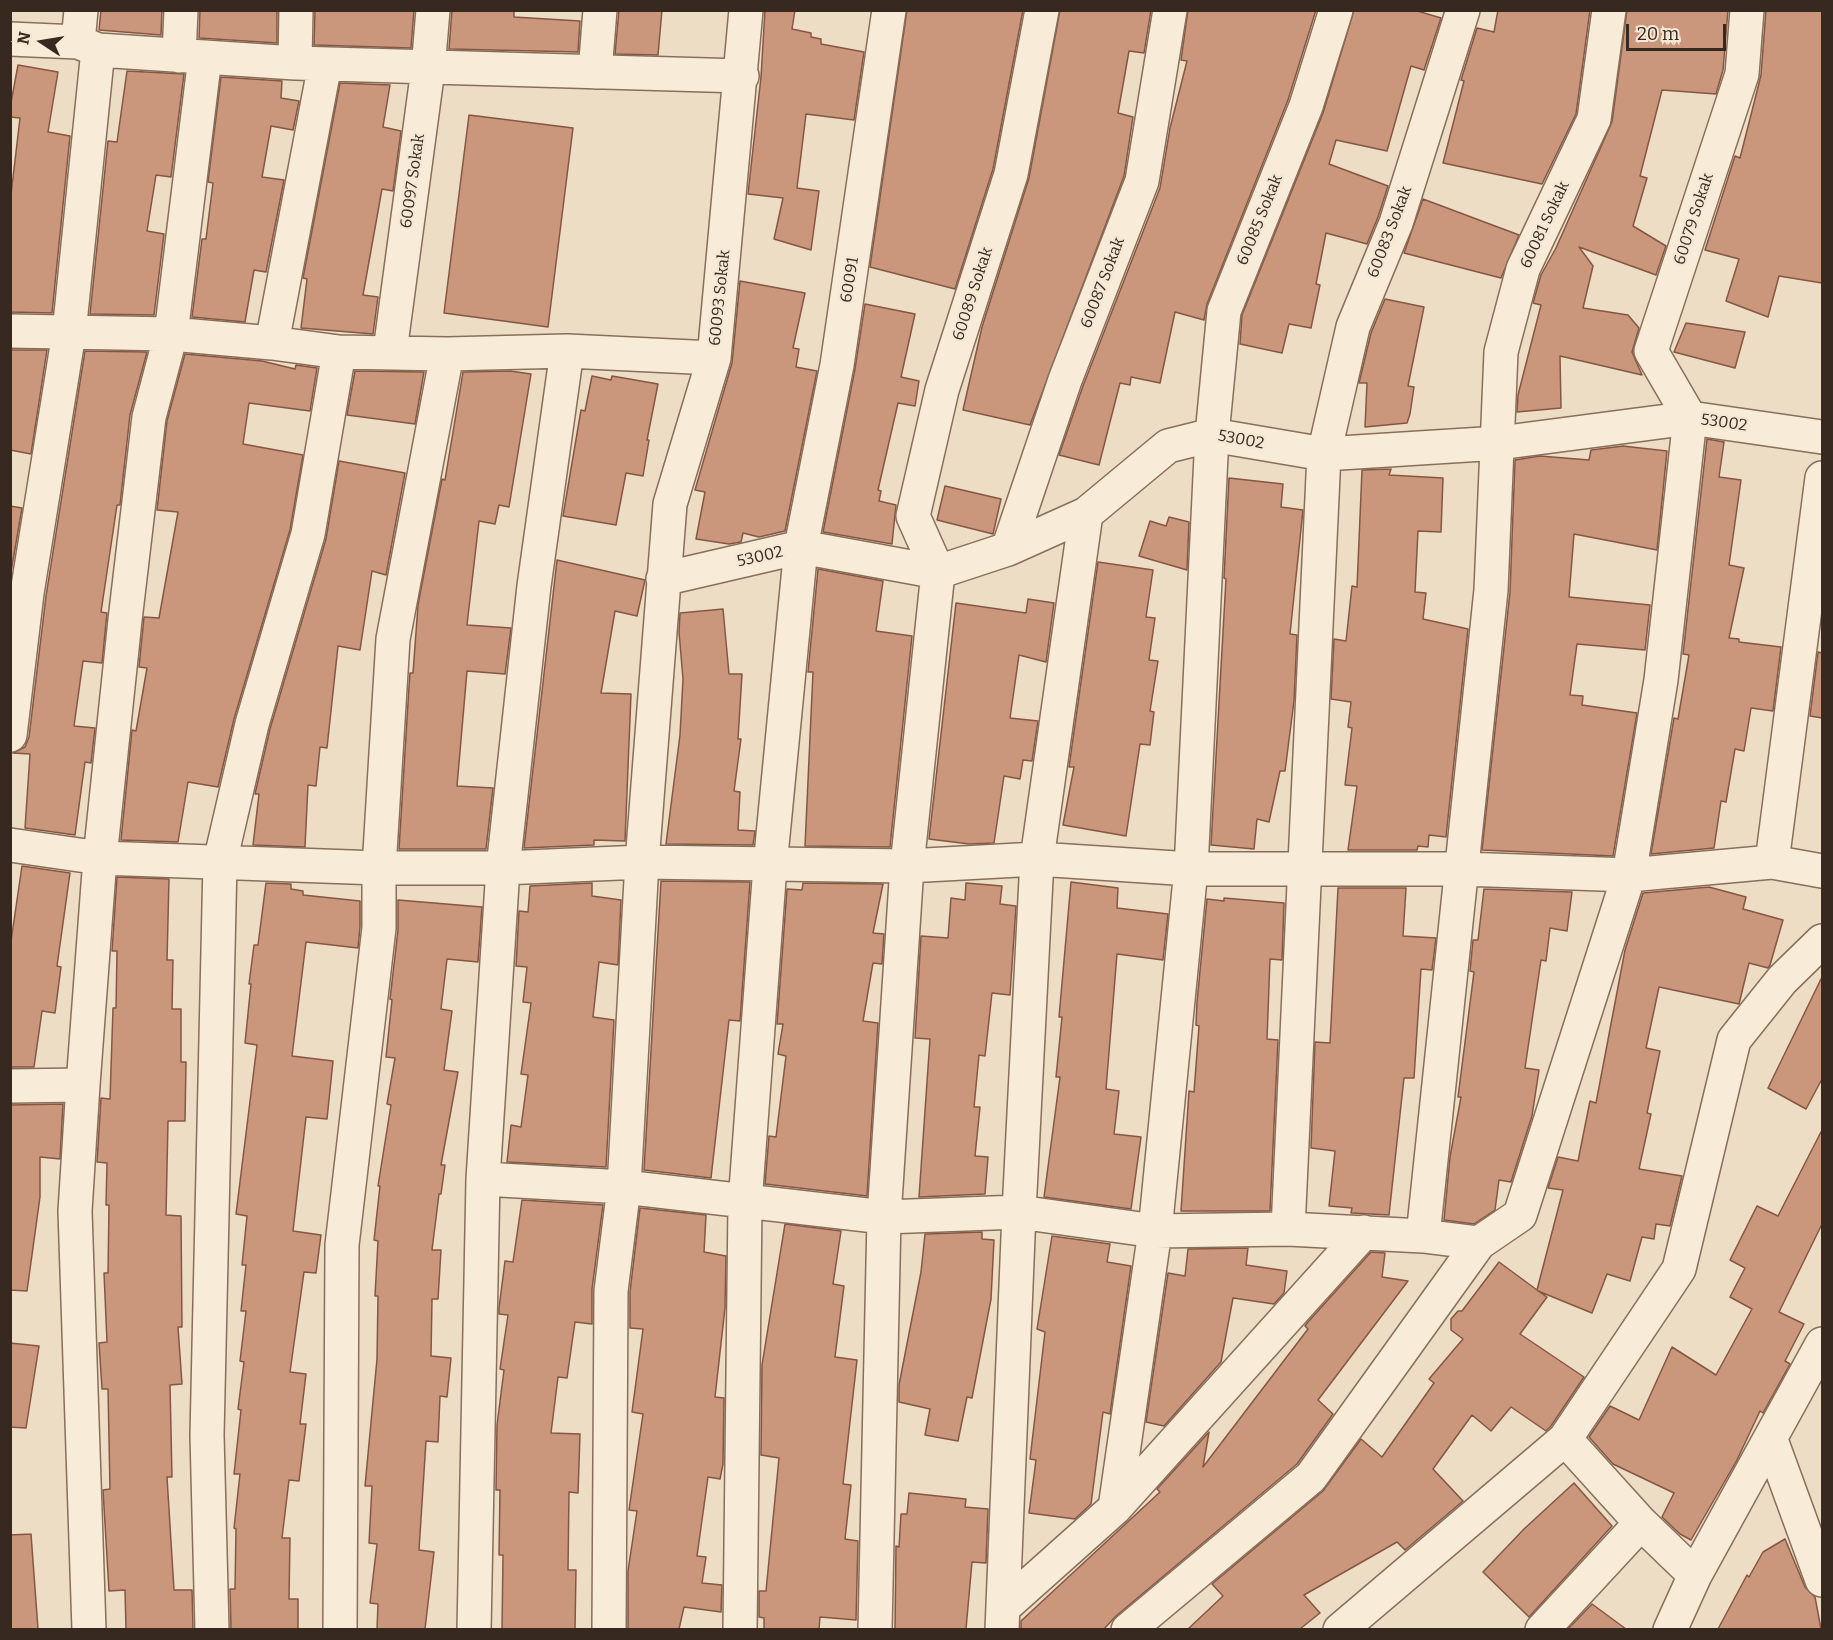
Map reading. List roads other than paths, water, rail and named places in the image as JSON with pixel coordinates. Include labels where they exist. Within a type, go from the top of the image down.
[{"type":"street","points":[[10,735],[27,593],[69,333],[88,46],[81,10]]},
{"type":"street","points":[[89,1629],[75,1211],[99,858],[149,417],[171,334],[192,57],[181,10]]},
{"type":"street","points":[[272,343],[310,64],[296,10]]},
{"type":"street","name":"60097 Sokak","points":[[390,351],[428,69],[433,10]]},
{"type":"street","points":[[595,72],[600,10]]},
{"type":"street","name":"60093 Sokak","points":[[609,1629],[611,1291],[624,1187],[642,862],[669,504],[714,358],[742,76],[746,10]]},
{"type":"street","name":"60091","points":[[740,1629],[746,1203],[770,866],[801,548],[837,365],[889,10]]},
{"type":"street","name":"60089 Sokak","points":[[938,572],[913,516],[942,390],[1011,174],[1042,10]]},
{"type":"street","name":"60087 Sokak","points":[[1008,549],[1065,380],[1142,181],[1170,10]]},
{"type":"street","name":"60085 Sokak","points":[[1115,1508],[1155,1232],[1191,869],[1212,435],[1224,311],[1306,106],[1336,10]]},
{"type":"street","name":"60083 Sokak","points":[[1288,1229],[1324,454],[1353,327],[1396,223],[1464,10]]},
{"type":"street","name":"60081 Sokak","points":[[1424,1236],[1491,590],[1499,443],[1501,352],[1523,269],[1594,120],[1609,10]]},
{"type":"street","name":"60079 Sokak","points":[[1690,418],[1651,351],[1742,74],[1747,10]]},
{"type":"street","points":[[10,39],[192,57],[310,64],[742,76]]},
{"type":"street","points":[[10,330],[171,334],[272,343],[339,352],[390,351],[447,354],[567,351],[714,358]]},
{"type":"street","points":[[474,1629],[483,1179],[502,868],[534,586],[567,351]]},
{"type":"street","points":[[212,1629],[207,1435],[220,862],[252,724],[308,534],[339,352]]},
{"type":"street","points":[[340,1629],[342,1245],[379,928],[379,868],[393,639],[447,354]]},
{"type":"street","points":[[1128,1629],[1311,1477],[1479,1243],[1520,1215],[1629,875],[1661,680],[1690,418]]},
{"type":"street","name":"53002","points":[[663,579],[801,548],[938,572],[1008,549],[1086,514],[1168,446],[1212,435],[1324,454],[1499,443],[1690,418],[1822,437]]},
{"type":"street","points":[[1772,862],[1822,478]]},
{"type":"street","points":[[1003,1618],[1019,1212],[1038,859],[1086,514]]},
{"type":"street","points":[[875,1629],[884,1217],[907,866],[938,572]]},
{"type":"street","points":[[10,845],[99,858],[379,868],[502,868],[642,862],[770,866],[907,866],[1038,859],[1191,869],[1463,869],[1629,875],[1772,862],[1822,871]]},
{"type":"street","points":[[1340,1629],[1565,1439],[1679,1269],[1734,1040],[1782,980],[1822,941]]},
{"type":"street","points":[[10,1086],[83,1085]]},
{"type":"street","points":[[483,1179],[624,1187],[746,1203],[884,1217],[1019,1212],[1155,1232],[1288,1229],[1424,1236],[1479,1243]]},
{"type":"street","points":[[1003,1618],[1115,1508],[1364,1232]]},
{"type":"street","points":[[1670,1629],[1695,1575],[1822,1344]]},
{"type":"street","points":[[1565,1439],[1641,1523],[1695,1575]]},
{"type":"street","points":[[1771,1440],[1822,1580]]},
{"type":"street","points":[[1542,1629],[1641,1523]]}]
